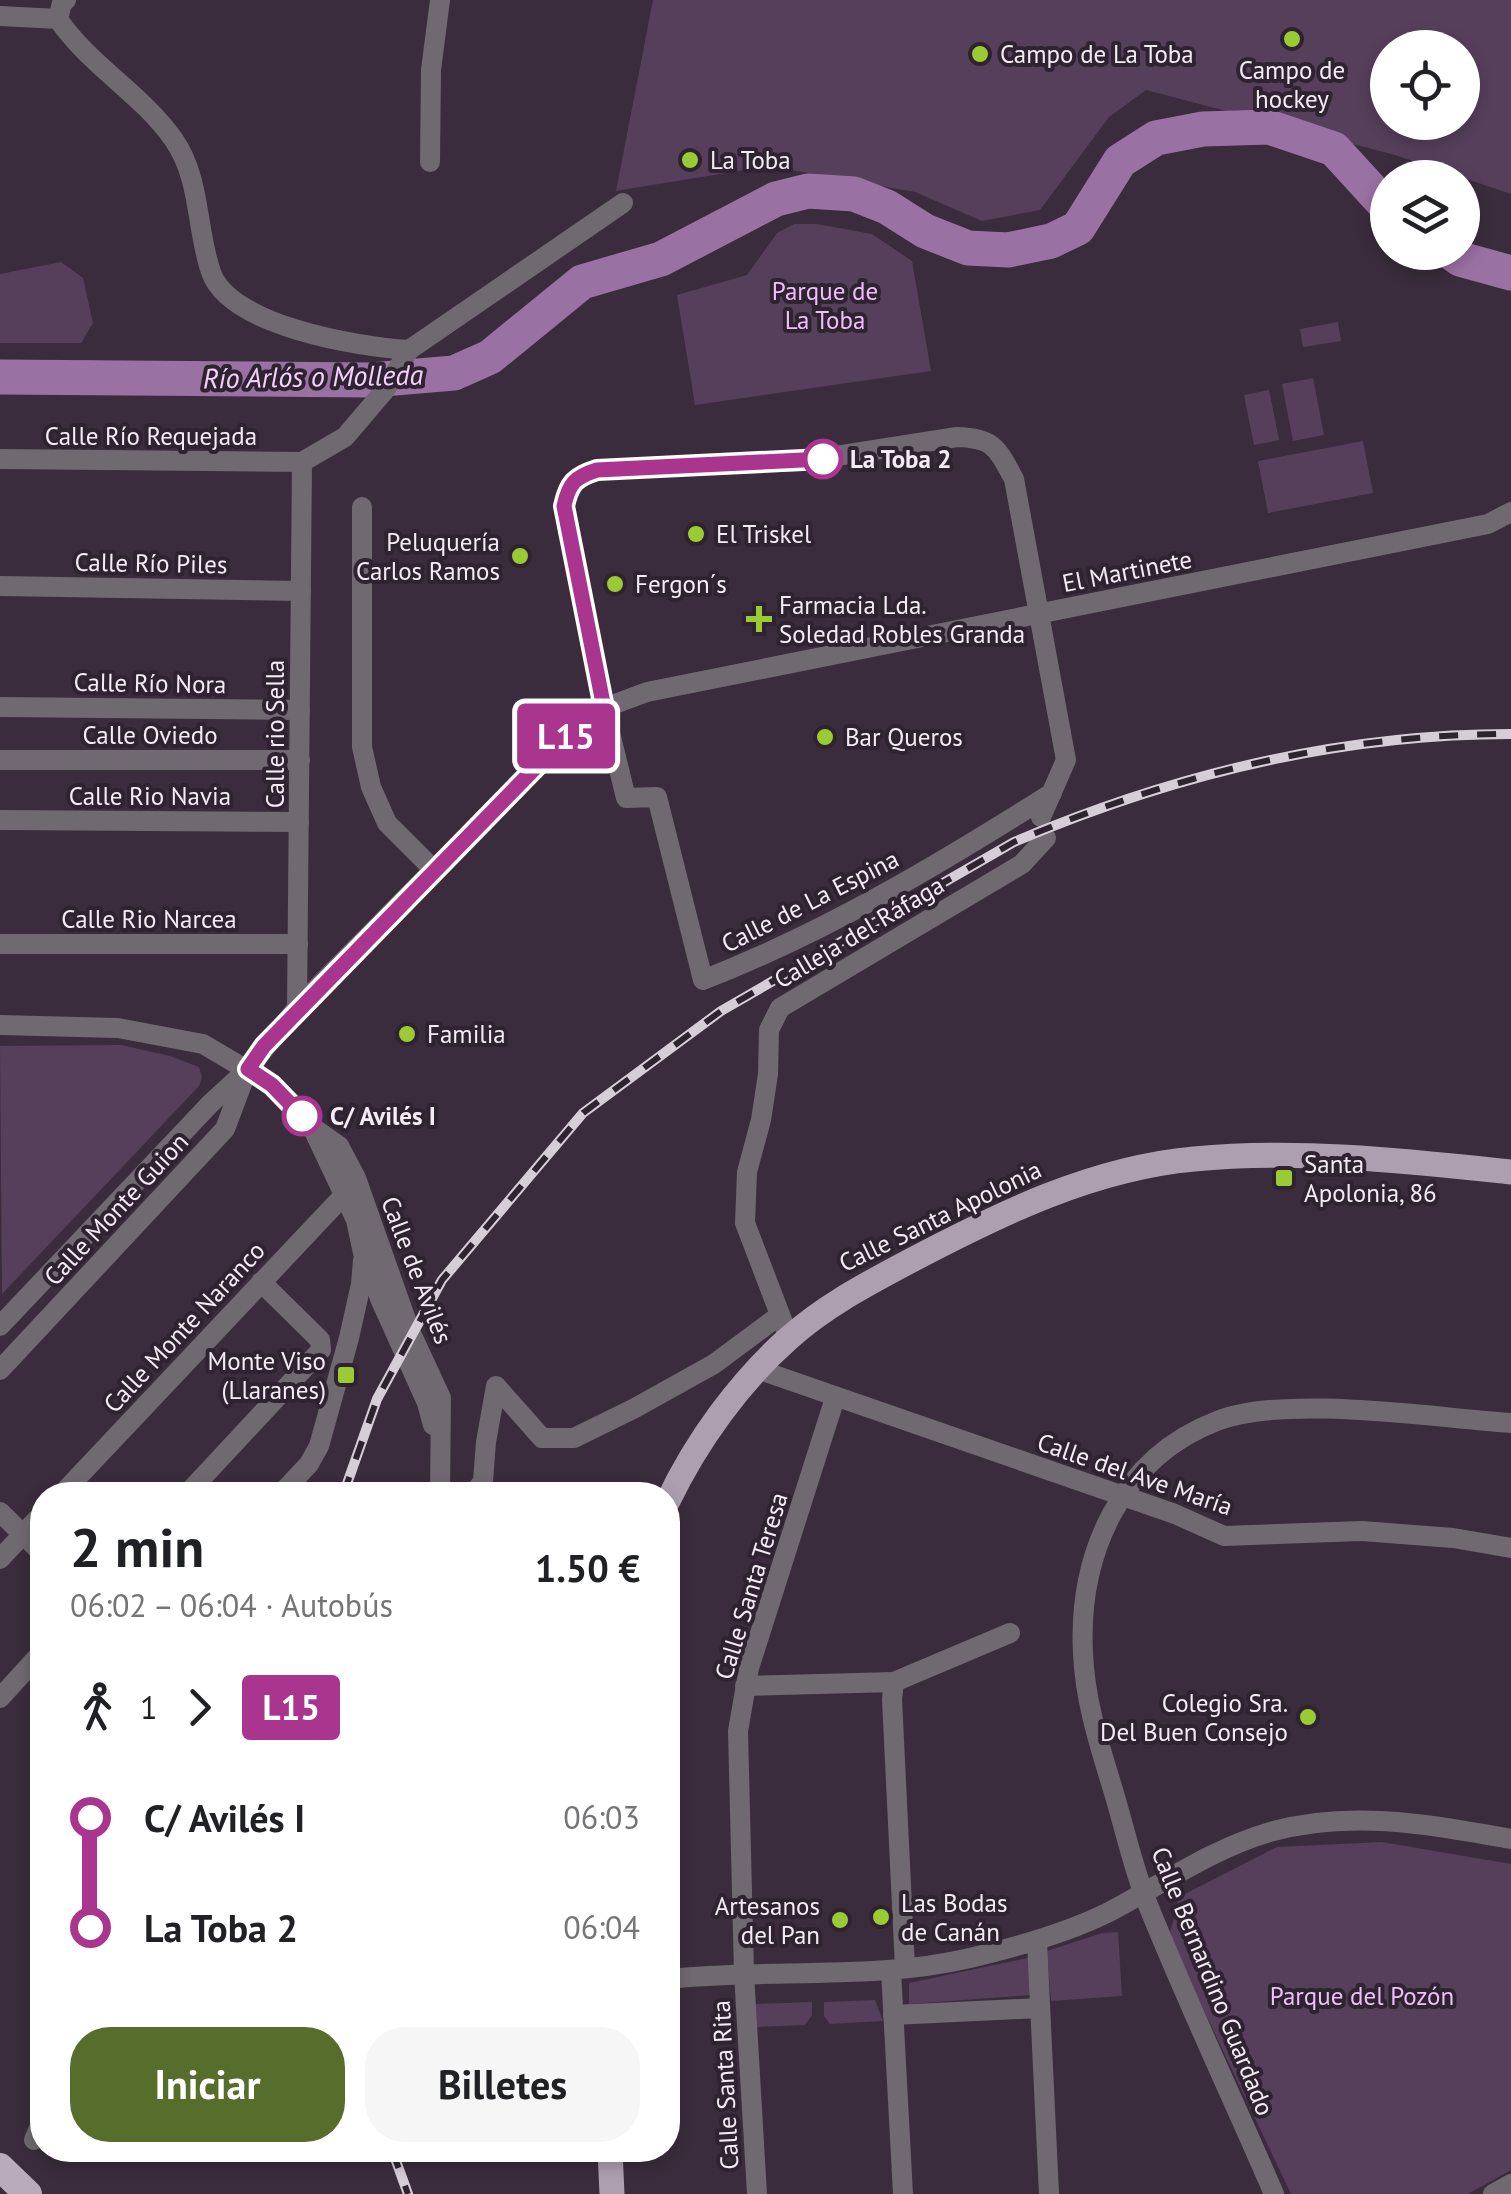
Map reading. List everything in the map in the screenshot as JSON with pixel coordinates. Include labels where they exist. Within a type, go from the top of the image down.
[{"type":"highway","points":[[0,2167],[28,2194]]},
{"type":"main road","name":"Calle Santa Apolonia","points":[[679,1482],[785,1326],[963,1233],[1040,1198],[1109,1174],[1191,1159],[1283,1154],[1511,1172]]},
{"type":"main road","points":[[611,2162],[612,2194]]},
{"type":"street","points":[[430,162],[431,70],[440,0]]},
{"type":"street","points":[[0,16],[62,10],[74,42],[111,73],[174,140],[190,174],[210,270],[216,285],[229,297],[272,320],[329,340],[406,356]]},
{"type":"street","points":[[302,462],[346,436],[385,390],[406,356],[623,203]]},
{"type":"street","points":[[604,708],[564,506],[568,486],[578,476],[597,470],[804,462],[957,437],[979,437],[997,447],[1014,479],[1066,760],[1041,817]]},
{"type":"street","name":"Calle Río Requejada","points":[[0,459],[302,462]]},
{"type":"street","name":"Calle rio Sella","points":[[298,1008],[302,462]]},
{"type":"street","points":[[362,506],[362,748],[371,787],[387,823],[434,870]]},
{"type":"street","name":"El Martinete","points":[[248,1069],[298,1008],[434,870],[579,723],[604,708],[647,692],[1488,524],[1511,512]]},
{"type":"street","name":"Calle Río Piles","points":[[0,586],[301,590]]},
{"type":"street","name":"Calle Río Nora","points":[[0,707],[300,710]]},
{"type":"street","name":"Calle de La Espina","points":[[604,708],[626,798],[657,797],[703,980],[771,954],[858,908],[1052,794]]},
{"type":"street","name":"Calle Oviedo","points":[[0,760],[300,760]]},
{"type":"street","name":"Calle Rio Navia","points":[[0,820],[299,822]]},
{"type":"street","name":"Calleja del Ráfaga","points":[[785,1326],[745,1223],[747,1172],[763,1104],[769,1030],[780,1008],[1022,864],[1046,838]]},
{"type":"street","name":"Calle Rio Narcea","points":[[0,944],[298,944]]},
{"type":"street","name":"Calle de Avilés","points":[[0,1025],[135,1031],[203,1044],[248,1069],[272,1085],[312,1126],[339,1146],[356,1178],[371,1251]]},
{"type":"street","points":[[0,1326],[210,1104],[248,1069]]},
{"type":"street","name":"Calle Monte Guion","points":[[0,1370],[225,1129],[248,1069]]},
{"type":"street","name":"Calle de Avilés","points":[[312,1126],[371,1251],[404,1337],[441,1398],[440,1482]]},
{"type":"street","name":"Calle Monte Naranco","points":[[73,1482],[344,1194]]},
{"type":"street","points":[[371,1251],[381,1300],[404,1337]]},
{"type":"street","points":[[292,1482],[309,1464],[318,1446],[354,1325],[371,1251]]},
{"type":"street","points":[[198,1482],[321,1350],[320,1340],[262,1282]]},
{"type":"street","points":[[354,1325],[381,1300]]},
{"type":"street","points":[[354,1325],[381,1328],[404,1337]]},
{"type":"street","points":[[482,1482],[496,1386],[542,1438],[574,1438],[785,1326]]},
{"type":"street","name":"Calle del Ave María","points":[[757,1368],[1121,1494],[1224,1536],[1362,1531],[1454,1538],[1511,1548]]},
{"type":"street","name":"Calle Santa Teresa","points":[[744,1973],[738,1731],[745,1686],[836,1398]]},
{"type":"street","name":"Calle Bernardino Guardado","points":[[1274,2194],[1143,1892],[1088,1703],[1082,1652],[1084,1598],[1092,1558],[1121,1494],[1154,1456],[1217,1420],[1267,1410],[1335,1410],[1511,1423]]},
{"type":"street","points":[[0,1512],[30,1540]]},
{"type":"street","points":[[0,1559],[30,1527]]},
{"type":"street","points":[[745,1686],[894,1682],[1010,1633]]},
{"type":"street","points":[[0,1698],[30,1666]]},
{"type":"street","points":[[22,1676],[30,1673]]},
{"type":"street","points":[[894,1682],[898,1969],[893,2014],[903,2194]]},
{"type":"street","points":[[680,1978],[898,1969],[966,1959],[1036,1941],[1105,1914],[1177,1872],[1270,1832],[1344,1819],[1424,1824],[1511,1839]]},
{"type":"street","points":[[1036,1941],[1049,2194]]},
{"type":"street","name":"Calle Santa Rita","points":[[744,1973],[757,2194]]},
{"type":"street","points":[[893,2014],[1040,2008]]},
{"type":"street","points":[[1493,2194],[1511,2184]]},
{"type":"green space","points":[[653,0],[1511,0],[1511,194],[1480,184],[1480,160],[1410,160],[1146,90],[1109,117],[1040,210],[982,221],[915,192],[768,166],[616,191]]},
{"type":"green space","name":"Parque de La Toba","points":[[794,224],[872,234],[912,261],[931,371],[695,405],[677,295],[747,275],[777,233]]},
{"type":"green space","points":[[61,262],[83,278],[93,323],[81,343],[0,343],[0,274]]},
{"type":"green space","points":[[1338,322],[1341,341],[1303,347],[1300,329]]},
{"type":"green space","points":[[1313,378],[1324,435],[1293,441],[1282,384]]},
{"type":"green space","points":[[1269,390],[1279,440],[1254,445],[1244,395]]},
{"type":"green space","points":[[1363,441],[1373,493],[1268,513],[1258,461]]},
{"type":"green space","points":[[121,1045],[199,1067],[199,1086],[2,1294],[0,1046]]},
{"type":"green space","name":"Parque del Pozón","points":[[1382,1842],[1511,1864],[1511,2170],[1468,2194],[1291,2194],[1169,1937],[1179,1897],[1277,1847]]},
{"type":"green space","points":[[1118,1932],[1122,1996],[1051,2001],[1047,1951],[1102,1933]]},
{"type":"green space","points":[[1032,1957],[1033,1995],[909,2004],[909,1983]]},
{"type":"green space","points":[[875,2000],[883,2021],[830,2024],[824,2016],[824,2002]]},
{"type":"green space","points":[[812,2002],[812,2015],[805,2025],[757,2027],[756,2004]]},
{"type":"waterway","name":"Río Arlós o Molleda","points":[[0,377],[371,380],[454,373],[490,357],[582,282],[661,259],[776,199],[808,191],[854,194],[887,207],[925,231],[968,248],[1008,250],[1051,241],[1078,228],[1120,161],[1156,138],[1203,129],[1269,127],[1334,149],[1370,188]]},
{"type":"waterway","name":"Río Arlós o Molleda","points":[[1480,264],[1511,273]]},
{"type":"railway","points":[[348,1482],[377,1399],[442,1280],[583,1113],[721,1011],[1014,842],[1074,818],[1195,778],[1319,751],[1383,741],[1511,734]]},
{"type":"railway","points":[[396,2162],[408,2194]]},
{"type":"bus line","name":"L15","points":[[302,1116],[272,1085],[248,1069],[264,1046],[579,723],[604,708],[564,506],[568,486],[578,476],[597,470],[823,459]]},
{"type":"place","name":"Campo de hockey","points":[[1292,39]]},
{"type":"place","name":"Campo de La Toba","points":[[980,54]]},
{"type":"place","name":"La Toba","points":[[690,160]]},
{"type":"place","name":"La Toba 2","points":[[823,459]]},
{"type":"place","name":"El Triskel","points":[[696,534]]},
{"type":"place","name":"Peluquería Carlos Ramos","points":[[520,556]]},
{"type":"place","name":"Fergon´s","points":[[615,584]]},
{"type":"place","name":"Farmacia Lda. Soledad Robles Granda","points":[[759,619]]},
{"type":"place","name":"Bar Queros","points":[[825,737]]},
{"type":"place","name":"Familia","points":[[407,1034]]},
{"type":"place","name":"C/ Avilés I","points":[[302,1116]]},
{"type":"place","name":"Santa Apolonia, 86","points":[[1284,1178]]},
{"type":"place","name":"Monte Viso (Llaranes)","points":[[346,1375]]},
{"type":"place","name":"Colegio Sra. Del Buen Consejo","points":[[1308,1717]]},
{"type":"place","name":"Las Bodas de Canán","points":[[881,1917]]},
{"type":"place","name":"Artesanos del Pan","points":[[840,1920]]}]
